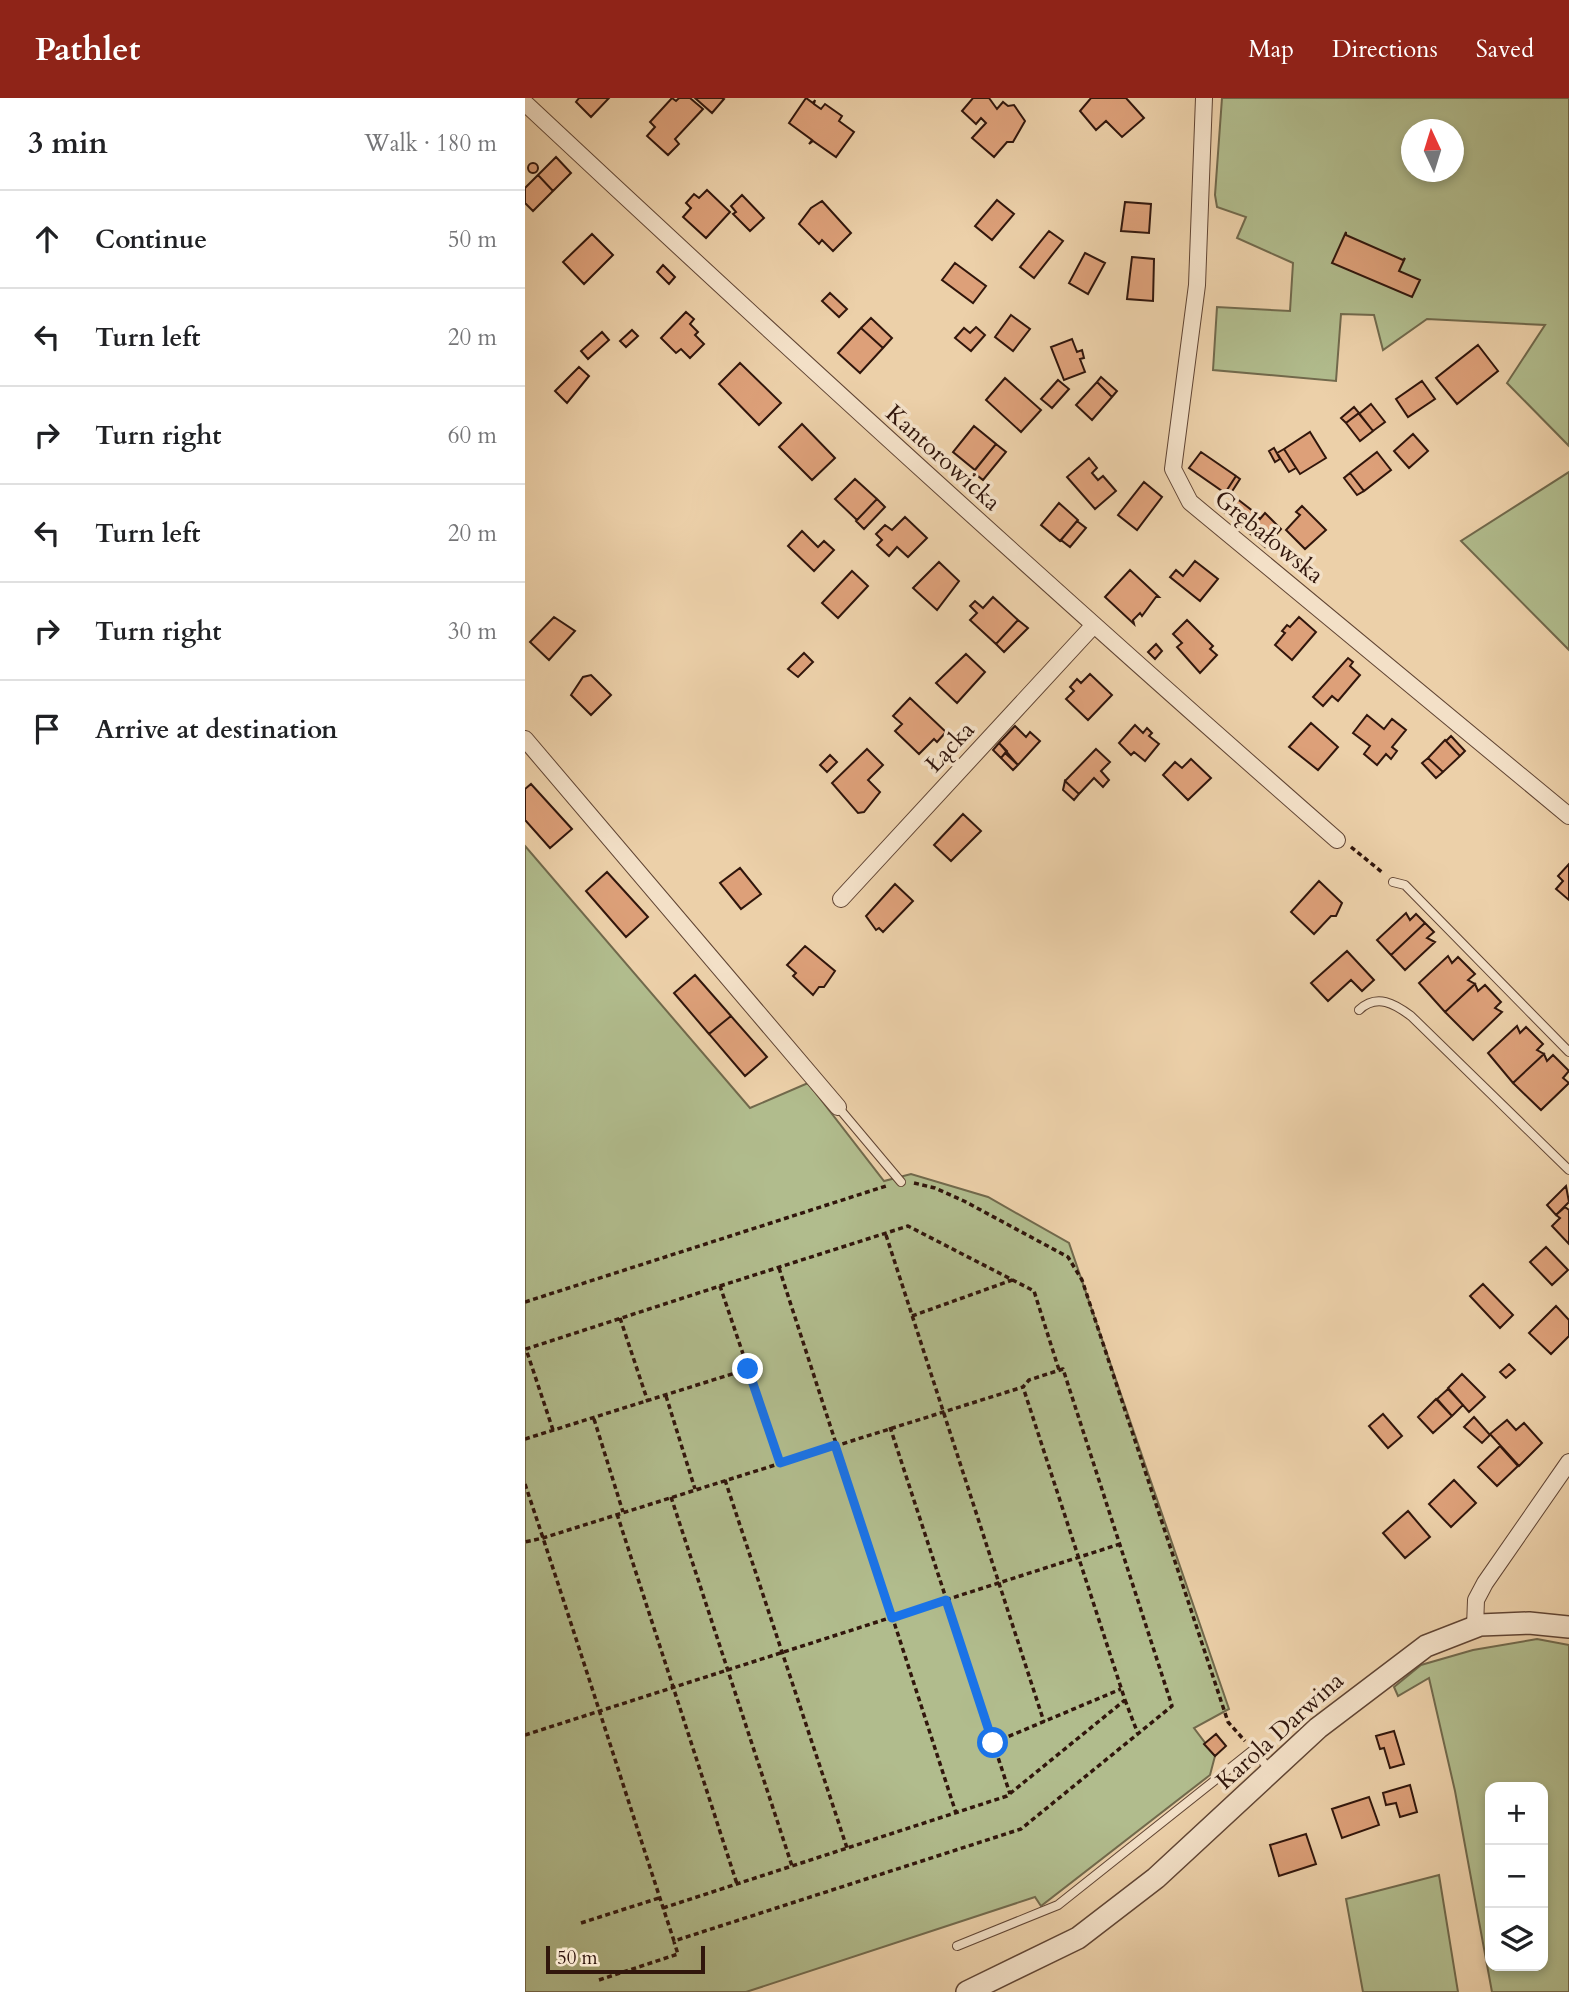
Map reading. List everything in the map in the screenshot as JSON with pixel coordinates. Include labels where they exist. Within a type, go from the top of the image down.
[{"type":"street","name":"Grębałowska","points":[[1204,98],[1197,285],[1173,469],[1190,502],[1569,816]]},
{"type":"street","name":"Kantorowicka","points":[[525,103],[809,369],[1093,626],[1337,840]]},
{"type":"street","name":"Łącka","points":[[841,899],[1093,626]]},
{"type":"street","points":[[525,739],[838,1107]]},
{"type":"street","points":[[1475,1627],[1476,1600],[1485,1583],[1569,1462]]},
{"type":"street","name":"Karola Darwina","points":[[973,1991],[1078,1938],[1156,1878],[1273,1773],[1318,1728],[1426,1646],[1475,1627],[1504,1622],[1569,1627]]},
{"type":"lane","points":[[1390,879],[1405,885],[1569,1052]]},
{"type":"lane","points":[[1359,1010],[1381,1001],[1394,1004],[1411,1016],[1569,1170]]},
{"type":"lane","points":[[838,1107],[901,1182]]},
{"type":"lane","points":[[957,1946],[1058,1905],[1253,1750],[1273,1773]]},
{"type":"path","points":[[1337,840],[1350,846],[1390,879]]},
{"type":"path","points":[[525,1302],[901,1182],[935,1188],[964,1201],[1068,1257],[1082,1280],[1228,1722],[1253,1750]]},
{"type":"path","points":[[553,1430],[525,1349],[908,1226],[1015,1279],[1034,1292],[1059,1370]]},
{"type":"path","points":[[886,1235],[1044,1722]]},
{"type":"path","points":[[779,1268],[956,1812]]},
{"type":"path","points":[[912,1315],[1015,1279]]},
{"type":"path","points":[[720,1286],[780,1463]]},
{"type":"path","points":[[620,1318],[648,1402]]},
{"type":"path","points":[[525,1439],[748,1369]]},
{"type":"path","points":[[525,1542],[1023,1387],[1029,1380],[1063,1369],[1172,1706],[1021,1829],[674,1941]]},
{"type":"path","points":[[1023,1387],[1138,1735]]},
{"type":"path","points":[[666,1396],[695,1489]]},
{"type":"path","points":[[594,1419],[623,1512]]},
{"type":"path","points":[[890,1427],[1010,1794]]},
{"type":"path","points":[[725,1480],[847,1848]]},
{"type":"path","points":[[525,1484],[678,1954],[599,1980]]},
{"type":"path","points":[[671,1497],[792,1866]]},
{"type":"path","points":[[617,1514],[737,1884]]},
{"type":"path","points":[[525,1735],[1120,1544]]},
{"type":"path","points":[[993,1743],[1121,1689]]},
{"type":"path","points":[[663,1908],[1010,1794],[1125,1700]]},
{"type":"path","points":[[581,1923],[659,1898]]},
{"type":"green space","points":[[1222,98],[1569,98],[1569,446],[1507,383],[1545,325],[1427,319],[1383,350],[1374,315],[1341,314],[1336,381],[1213,370],[1217,307],[1290,311],[1293,263],[1237,238],[1246,217],[1217,207],[1215,195]]},
{"type":"green space","points":[[1569,472],[1569,650],[1461,541]]},
{"type":"green space","points":[[525,846],[750,1108],[808,1083],[884,1181],[911,1174],[988,1197],[1069,1243],[1229,1709],[1194,1728],[1215,1756],[1210,1775],[1041,1906],[1035,1897],[746,1992],[525,1992]]},
{"type":"green space","points":[[1537,1639],[1569,1645],[1569,1992],[1492,1992],[1488,1971],[1548,1971],[1548,1782],[1485,1782],[1485,1954],[1455,1791],[1429,1678],[1398,1696],[1394,1687],[1421,1665],[1473,1650]]},
{"type":"green space","points":[[1439,1875],[1458,1992],[1363,1992],[1346,1899]]},
{"type":"building","points":[[579,98],[609,98],[591,117],[576,102]]},
{"type":"building","points":[[672,98],[676,101],[679,98],[690,98],[703,109],[675,139],[679,144],[668,155],[647,136],[655,127],[650,122]]},
{"type":"building","points":[[695,98],[722,98],[724,99],[712,113]]},
{"type":"building","points":[[806,98],[813,103],[815,100],[814,104],[821,109],[825,104],[842,116],[839,121],[854,132],[836,157],[813,141],[809,144],[812,140],[789,123]]},
{"type":"building","points":[[973,98],[989,98],[997,109],[1003,102],[1008,106],[1014,105],[1025,121],[1013,142],[1007,142],[994,157],[972,138],[986,123],[981,118],[976,124],[962,111]]},
{"type":"building","points":[[1091,98],[1126,98],[1144,118],[1122,137],[1106,121],[1096,130],[1080,111]]},
{"type":"building","points":[[556,157],[571,173],[553,191],[538,175]]},
{"type":"building","points":[[533,163],[538,168],[533,173],[528,168]]},
{"type":"building","points":[[538,175],[553,191],[533,211],[525,203],[525,188]]},
{"type":"building","points":[[707,190],[730,212],[706,238],[683,217],[691,208],[686,203],[694,194],[699,198]]},
{"type":"building","points":[[742,195],[764,218],[750,231],[733,214],[736,212],[731,206]]},
{"type":"building","points":[[997,200],[1014,214],[992,240],[975,226]]},
{"type":"building","points":[[822,201],[851,233],[833,251],[822,240],[819,244],[799,224],[811,208]]},
{"type":"building","points":[[1125,202],[1151,204],[1149,233],[1121,231]]},
{"type":"building","points":[[1049,231],[1063,241],[1034,278],[1020,267]]},
{"type":"building","points":[[1346,232],[1346,235],[1403,260],[1405,258],[1399,271],[1420,280],[1412,297],[1332,263]]},
{"type":"building","points":[[592,234],[613,255],[584,284],[563,262]]},
{"type":"building","points":[[1085,253],[1105,263],[1088,294],[1069,283]]},
{"type":"building","points":[[1132,257],[1154,259],[1153,301],[1127,299]]},
{"type":"building","points":[[955,263],[986,286],[973,303],[942,280]]},
{"type":"building","points":[[663,265],[675,277],[669,284],[657,272]]},
{"type":"building","points":[[830,293],[847,309],[839,317],[822,301]]},
{"type":"building","points":[[686,312],[694,319],[690,324],[698,332],[695,335],[704,344],[690,358],[681,349],[676,353],[661,338]]},
{"type":"building","points":[[1011,315],[1030,329],[1013,351],[995,337]]},
{"type":"building","points":[[871,318],[892,338],[883,348],[861,328]]},
{"type":"building","points":[[976,327],[985,335],[971,351],[955,338],[964,328],[970,333]]},
{"type":"building","points":[[861,328],[883,348],[860,373],[838,353]]},
{"type":"building","points":[[632,330],[638,336],[626,347],[620,341]]},
{"type":"building","points":[[602,332],[609,340],[588,359],[581,351]]},
{"type":"building","points":[[1072,339],[1077,352],[1082,350],[1084,358],[1080,359],[1085,372],[1064,380],[1051,347]]},
{"type":"building","points":[[1478,345],[1498,371],[1457,404],[1436,378]]},
{"type":"building","points":[[740,363],[781,403],[759,425],[719,384]]},
{"type":"building","points":[[579,367],[589,376],[567,403],[555,391]]},
{"type":"building","points":[[1101,377],[1117,391],[1112,397],[1097,382]]},
{"type":"building","points":[[1005,378],[1041,410],[1021,432],[986,400]]},
{"type":"building","points":[[1058,380],[1069,389],[1052,408],[1041,399]]},
{"type":"building","points":[[1422,381],[1435,399],[1408,417],[1396,399]]},
{"type":"building","points":[[1097,382],[1112,397],[1092,420],[1076,405]]},
{"type":"building","points":[[1371,404],[1385,422],[1373,431],[1359,414]]},
{"type":"building","points":[[1354,407],[1359,413],[1346,423],[1341,418]]},
{"type":"building","points":[[1359,413],[1373,431],[1360,441],[1346,423]]},
{"type":"building","points":[[802,424],[835,458],[812,480],[779,447]]},
{"type":"building","points":[[974,426],[996,444],[975,470],[953,452]]},
{"type":"building","points":[[1310,432],[1326,458],[1300,474],[1284,449]]},
{"type":"building","points":[[1413,434],[1428,451],[1409,468],[1394,451]]},
{"type":"building","points":[[996,444],[1006,452],[983,480],[973,472]]},
{"type":"building","points":[[1274,448],[1280,459],[1275,462],[1269,451]]},
{"type":"building","points":[[1284,449],[1296,468],[1289,472],[1277,453]]},
{"type":"building","points":[[1201,452],[1236,476],[1225,493],[1189,468]]},
{"type":"building","points":[[1377,452],[1391,470],[1364,491],[1350,473]]},
{"type":"building","points":[[948,458],[961,469],[955,476],[943,465]]},
{"type":"building","points":[[1089,458],[1097,468],[1092,473],[1098,480],[1103,476],[1116,491],[1095,509],[1067,477]]},
{"type":"building","points":[[1350,473],[1364,491],[1357,495],[1344,478]]},
{"type":"building","points":[[1236,476],[1240,479],[1229,496],[1225,493]]},
{"type":"building","points":[[855,479],[877,499],[857,520],[835,499]]},
{"type":"building","points":[[1144,482],[1162,497],[1137,530],[1118,515]]},
{"type":"building","points":[[1236,498],[1258,515],[1246,530],[1224,512]]},
{"type":"building","points":[[877,499],[885,507],[864,529],[856,521]]},
{"type":"building","points":[[1059,503],[1078,520],[1060,541],[1041,525]]},
{"type":"building","points":[[1302,506],[1326,530],[1305,549],[1286,530],[1300,515],[1296,512]]},
{"type":"building","points":[[1265,513],[1281,529],[1265,547],[1246,530],[1257,516],[1260,519]]},
{"type":"building","points":[[905,517],[927,538],[908,557],[897,547],[889,556],[877,545],[882,540],[876,534],[885,525],[892,530]]},
{"type":"building","points":[[1077,521],[1086,528],[1070,547],[1061,540]]},
{"type":"building","points":[[802,531],[818,547],[824,541],[834,550],[814,571],[788,546]]},
{"type":"building","points":[[1195,561],[1218,579],[1200,601],[1170,577],[1176,570],[1183,576]]},
{"type":"building","points":[[939,562],[959,581],[937,610],[913,588]]},
{"type":"building","points":[[1130,570],[1159,597],[1156,597],[1142,616],[1140,613],[1133,620],[1134,624],[1105,597]]},
{"type":"building","points":[[852,571],[868,586],[838,618],[822,603]]},
{"type":"building","points":[[993,597],[1018,620],[996,644],[970,620],[977,613],[970,606],[975,601],[983,608]]},
{"type":"building","points":[[554,617],[575,631],[549,660],[530,642]]},
{"type":"building","points":[[1299,617],[1316,632],[1292,660],[1275,645],[1285,633],[1282,631],[1287,625],[1290,627]]},
{"type":"building","points":[[1018,620],[1028,628],[1004,652],[996,644]]},
{"type":"building","points":[[1187,620],[1213,646],[1210,649],[1217,655],[1200,673],[1177,647],[1182,643],[1173,634]]},
{"type":"building","points":[[1156,644],[1162,651],[1155,659],[1148,652]]},
{"type":"building","points":[[804,653],[813,662],[798,677],[788,669]]},
{"type":"building","points":[[966,654],[985,672],[957,703],[936,683]]},
{"type":"building","points":[[1348,658],[1353,662],[1350,666],[1360,675],[1338,701],[1332,696],[1323,706],[1313,697]]},
{"type":"building","points":[[1090,674],[1112,695],[1088,720],[1066,699],[1074,691],[1070,687],[1077,679],[1081,683]]},
{"type":"building","points":[[591,675],[611,695],[591,715],[571,695],[583,677]]},
{"type":"building","points":[[910,698],[946,732],[937,742],[934,739],[919,754],[895,731],[902,724],[893,716]]},
{"type":"building","points":[[1367,715],[1384,729],[1392,719],[1406,730],[1392,747],[1397,751],[1391,759],[1386,754],[1377,765],[1364,754],[1370,746],[1353,733]]},
{"type":"building","points":[[1311,723],[1338,747],[1318,770],[1289,747]]},
{"type":"building","points":[[1135,725],[1143,733],[1147,728],[1152,733],[1149,736],[1159,744],[1145,761],[1134,752],[1131,755],[1119,743]]},
{"type":"building","points":[[1015,726],[1026,737],[1030,732],[1040,741],[1018,765],[999,743]]},
{"type":"building","points":[[1451,736],[1465,751],[1460,756],[1446,741]]},
{"type":"building","points":[[1445,740],[1460,756],[1443,772],[1428,758]]},
{"type":"building","points":[[999,743],[1007,751],[1001,758],[993,750]]},
{"type":"building","points":[[867,749],[883,765],[868,780],[880,792],[864,812],[858,813],[832,783]]},
{"type":"building","points":[[1096,749],[1110,762],[1101,771],[1109,780],[1103,787],[1094,778],[1079,794],[1065,781]]},
{"type":"building","points":[[1005,753],[1018,765],[1013,770],[1001,758]]},
{"type":"building","points":[[830,755],[837,762],[827,772],[820,765]]},
{"type":"building","points":[[1428,758],[1443,772],[1436,778],[1422,763]]},
{"type":"building","points":[[1191,759],[1211,778],[1188,800],[1163,775],[1175,762],[1182,768]]},
{"type":"building","points":[[1065,781],[1079,794],[1074,800],[1063,790]]},
{"type":"building","points":[[531,784],[572,829],[550,848],[525,820],[525,789]]},
{"type":"building","points":[[963,814],[981,831],[951,861],[934,845]]},
{"type":"building","points":[[1569,864],[1569,900],[1556,889],[1563,881],[1558,876]]},
{"type":"building","points":[[740,868],[761,894],[741,909],[720,883]]},
{"type":"building","points":[[607,872],[648,917],[626,937],[586,891]]},
{"type":"building","points":[[1319,881],[1342,903],[1336,916],[1331,916],[1314,934],[1291,912]]},
{"type":"building","points":[[895,884],[913,901],[883,932],[879,928],[876,930],[866,916]]},
{"type":"building","points":[[1406,913],[1410,920],[1416,914],[1425,923],[1391,955],[1377,940]]},
{"type":"building","points":[[1425,923],[1434,932],[1427,938],[1435,942],[1405,970],[1391,955]]},
{"type":"building","points":[[805,946],[835,971],[824,987],[819,987],[813,995],[793,976],[796,973],[787,965]]},
{"type":"building","points":[[1347,951],[1374,980],[1362,991],[1351,980],[1328,1001],[1311,983]]},
{"type":"building","points":[[1448,956],[1452,963],[1458,957],[1475,974],[1468,980],[1475,984],[1445,1012],[1419,983]]},
{"type":"building","points":[[695,975],[731,1016],[709,1034],[674,993]]},
{"type":"building","points":[[1475,984],[1478,991],[1485,985],[1501,1002],[1495,1008],[1502,1012],[1473,1040],[1445,1012]]},
{"type":"building","points":[[731,1016],[767,1057],[745,1076],[709,1034]]},
{"type":"building","points":[[1517,1026],[1520,1033],[1526,1027],[1543,1044],[1537,1050],[1544,1054],[1513,1083],[1488,1053]]},
{"type":"building","points":[[1544,1054],[1547,1061],[1553,1055],[1569,1071],[1563,1078],[1569,1083],[1541,1110],[1513,1083]]},
{"type":"building","points":[[1566,1186],[1569,1202],[1556,1215],[1547,1205]]},
{"type":"building","points":[[1565,1207],[1569,1210],[1569,1244],[1552,1226],[1560,1218],[1556,1215]]},
{"type":"building","points":[[1546,1247],[1568,1270],[1552,1285],[1530,1262]]},
{"type":"building","points":[[1483,1284],[1513,1315],[1500,1328],[1470,1296]]},
{"type":"building","points":[[1556,1306],[1569,1320],[1569,1336],[1551,1354],[1529,1333]]},
{"type":"building","points":[[1509,1364],[1515,1370],[1506,1378],[1500,1372]]},
{"type":"building","points":[[1462,1374],[1485,1397],[1469,1412],[1448,1388]]},
{"type":"building","points":[[1448,1389],[1463,1405],[1452,1416],[1437,1399]]},
{"type":"building","points":[[1436,1399],[1452,1416],[1433,1433],[1418,1417]]},
{"type":"building","points":[[1383,1414],[1402,1436],[1388,1448],[1369,1426]]},
{"type":"building","points":[[1474,1417],[1490,1435],[1482,1443],[1464,1427]]},
{"type":"building","points":[[1507,1420],[1516,1430],[1524,1423],[1542,1443],[1519,1466],[1490,1434]]},
{"type":"building","points":[[1500,1446],[1518,1466],[1497,1486],[1478,1467]]},
{"type":"building","points":[[1454,1480],[1476,1503],[1451,1527],[1429,1504]]},
{"type":"building","points":[[1408,1511],[1430,1537],[1405,1558],[1383,1533]]},
{"type":"building","points":[[1394,1731],[1404,1764],[1390,1768],[1384,1748],[1380,1749],[1376,1736]]},
{"type":"building","points":[[1216,1734],[1226,1746],[1215,1756],[1204,1744]]},
{"type":"building","points":[[1410,1785],[1417,1812],[1400,1817],[1396,1803],[1386,1805],[1383,1793]]},
{"type":"building","points":[[1369,1797],[1379,1825],[1342,1838],[1332,1809]]},
{"type":"building","points":[[1306,1834],[1316,1864],[1279,1876],[1270,1845]]},
{"type":"route","points":[[748,1369],[780,1463],[835,1445],[892,1618],[946,1600],[993,1743]]}]
